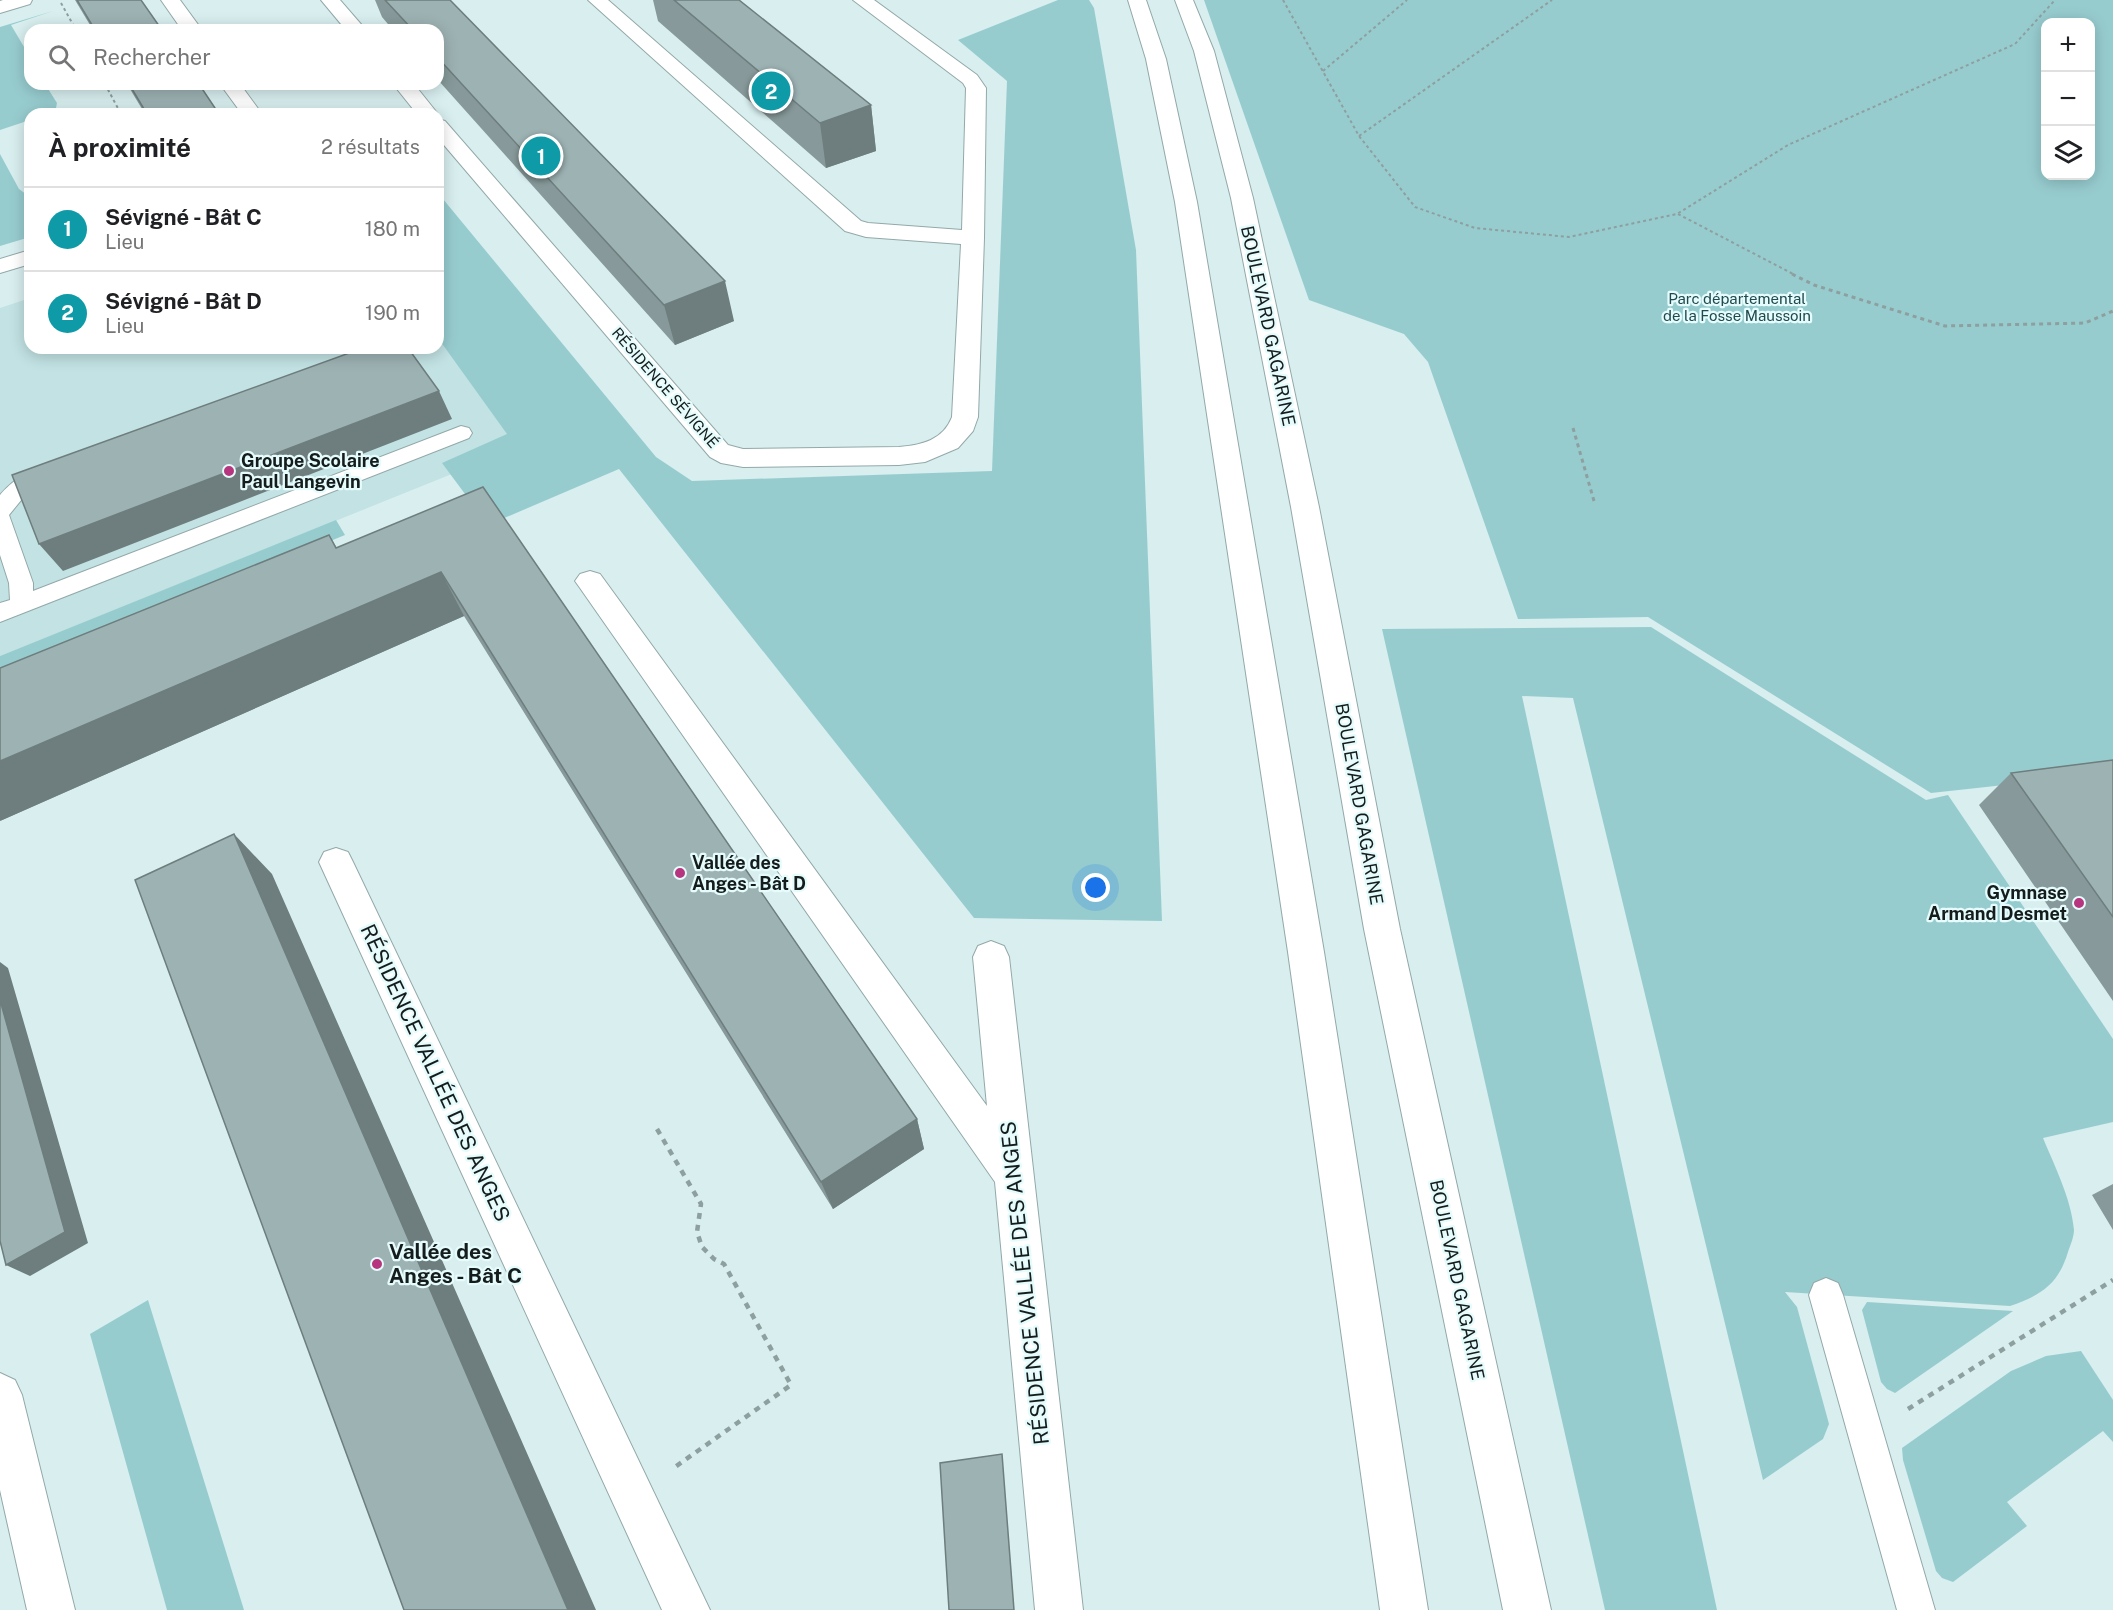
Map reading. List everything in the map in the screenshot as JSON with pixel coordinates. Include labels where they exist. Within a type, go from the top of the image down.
[{"type":"street","points":[[0,7],[23,0]]},
{"type":"street","points":[[170,0],[188,24]]},
{"type":"street","points":[[330,0],[351,24]]},
{"type":"street","points":[[597,0],[853,226],[866,230],[973,238]]},
{"type":"street","name":"RÉSIDENCE SÉVIGNÉ","points":[[444,132],[719,451],[730,456],[899,456],[925,453],[950,442],[960,431],[965,417],[973,238],[976,88],[970,79],[862,0]]},
{"type":"street","points":[[1137,0],[1156,59],[1186,202],[1305,941],[1404,1610]]},
{"type":"street","name":"BOULEVARD GAGARINE","points":[[1184,0],[1204,51],[1242,198],[1305,507],[1382,929],[1527,1610]]},
{"type":"street","points":[[234,90],[248,108]]},
{"type":"street","points":[[408,90],[423,108]]},
{"type":"street","points":[[0,266],[24,259]]},
{"type":"street","points":[[590,581],[1015,1177]]},
{"type":"street","name":"RÉSIDENCE VALLÉE DES ANGES","points":[[336,862],[686,1610]]},
{"type":"street","name":"RÉSIDENCE VALLÉE DES ANGES","points":[[992,957],[1059,1610]]},
{"type":"street","points":[[0,1395],[51,1610]]},
{"type":"lane","points":[[11,608],[461,433]]},
{"type":"lane","points":[[0,510],[23,483],[68,467]]},
{"type":"lane","points":[[0,519],[21,583],[11,608]]},
{"type":"lane","points":[[1826,1294],[1916,1610]]},
{"type":"path","points":[[60,0],[73,24]]},
{"type":"path","points":[[1283,0],[1359,136],[1415,207],[1475,228],[1569,237],[1677,214],[1788,145],[2014,44],[2055,0]]},
{"type":"path","points":[[1323,71],[1407,0]]},
{"type":"path","points":[[1359,136],[1552,0]]},
{"type":"path","points":[[108,90],[118,108]]},
{"type":"path","points":[[1677,214],[1814,285],[1945,326],[2085,323],[2113,311]]},
{"type":"path","points":[[1573,428],[1594,501]]},
{"type":"path","points":[[657,1129],[701,1204],[695,1226],[697,1238],[712,1259],[724,1264],[791,1385],[710,1442]]},
{"type":"path","points":[[1867,1435],[2113,1280]]},
{"type":"shaded area","name":"Groupe Scolaire Paul Langevin","points":[[444,251],[581,422],[0,656],[0,308],[24,300],[24,354],[444,354]]},
{"type":"green space","points":[[1058,0],[1089,0],[1094,8],[1136,250],[1162,921],[974,918],[619,469],[488,525],[442,463],[507,434],[444,346],[444,200],[656,457],[692,481],[992,471],[1007,81],[958,40]]},
{"type":"green space","name":"Parc départemental de la Fosse Maussoin","points":[[1204,0],[2113,0],[2113,773],[1931,793],[1648,617],[1518,619],[1428,362],[1404,334],[1309,300]]},
{"type":"green space","points":[[53,11],[11,25],[24,47],[24,90],[49,90],[57,103],[56,108],[24,108],[24,122],[0,130],[0,27]]},
{"type":"green space","points":[[0,154],[19,189],[24,193],[24,239],[0,246]]},
{"type":"green space","points":[[336,520],[345,535],[0,676],[0,656]]},
{"type":"green space","points":[[1651,627],[1926,800],[1948,795],[2113,1039],[2113,1122],[2043,1138],[2066,1194],[2074,1230],[2064,1263],[2053,1281],[2031,1298],[2010,1306],[1785,1292],[1797,1307],[1829,1424],[1823,1439],[1763,1480],[1573,698],[1522,696],[1717,1610],[1605,1610],[1382,629]]},
{"type":"green space","points":[[148,1300],[244,1610],[167,1610],[90,1334]]},
{"type":"green space","points":[[1867,1302],[2013,1311],[1895,1393],[1881,1382],[1862,1310]]},
{"type":"green space","points":[[2081,1351],[2113,1400],[2113,1442],[2103,1431],[2007,1502],[2027,1526],[1953,1582],[1942,1578],[1936,1571],[1903,1460],[1902,1448],[2011,1371],[2046,1356]]},
{"type":"building","points":[[77,0],[141,0],[158,24],[91,24]]},
{"type":"building","points":[[385,0],[450,0],[725,281],[664,305],[444,65],[444,24],[407,24]]},
{"type":"building","points":[[674,0],[739,0],[871,105],[820,123]]},
{"type":"building","points":[[133,90],[203,90],[215,108],[143,108]]},
{"type":"building","points":[[346,354],[412,354],[439,391],[39,544],[12,475]]},
{"type":"building","points":[[483,487],[917,1119],[821,1182],[441,572],[0,761],[0,668],[329,535],[336,548]]},
{"type":"building","points":[[2113,760],[2113,917],[2011,773]]},
{"type":"building","name":"Vallée des Anges - Bât C","points":[[234,834],[568,1610],[404,1610],[135,880]]},
{"type":"building","points":[[0,1000],[65,1232],[6,1265],[0,1241]]},
{"type":"building","points":[[1002,1454],[1014,1610],[949,1610],[940,1463]]},
{"type":"place","name":"Sévigné - Bât D","points":[[771,91]]},
{"type":"place","name":"Sévigné - Bât C","points":[[541,156]]},
{"type":"place","name":"Groupe Scolaire Paul Langevin","points":[[229,471]]},
{"type":"place","name":"Vallée des Anges - Bât D","points":[[680,873]]},
{"type":"place","name":"Gymnase Armand Desmet","points":[[2079,903]]},
{"type":"place","name":"Vallée des Anges - Bât C","points":[[377,1264]]}]
